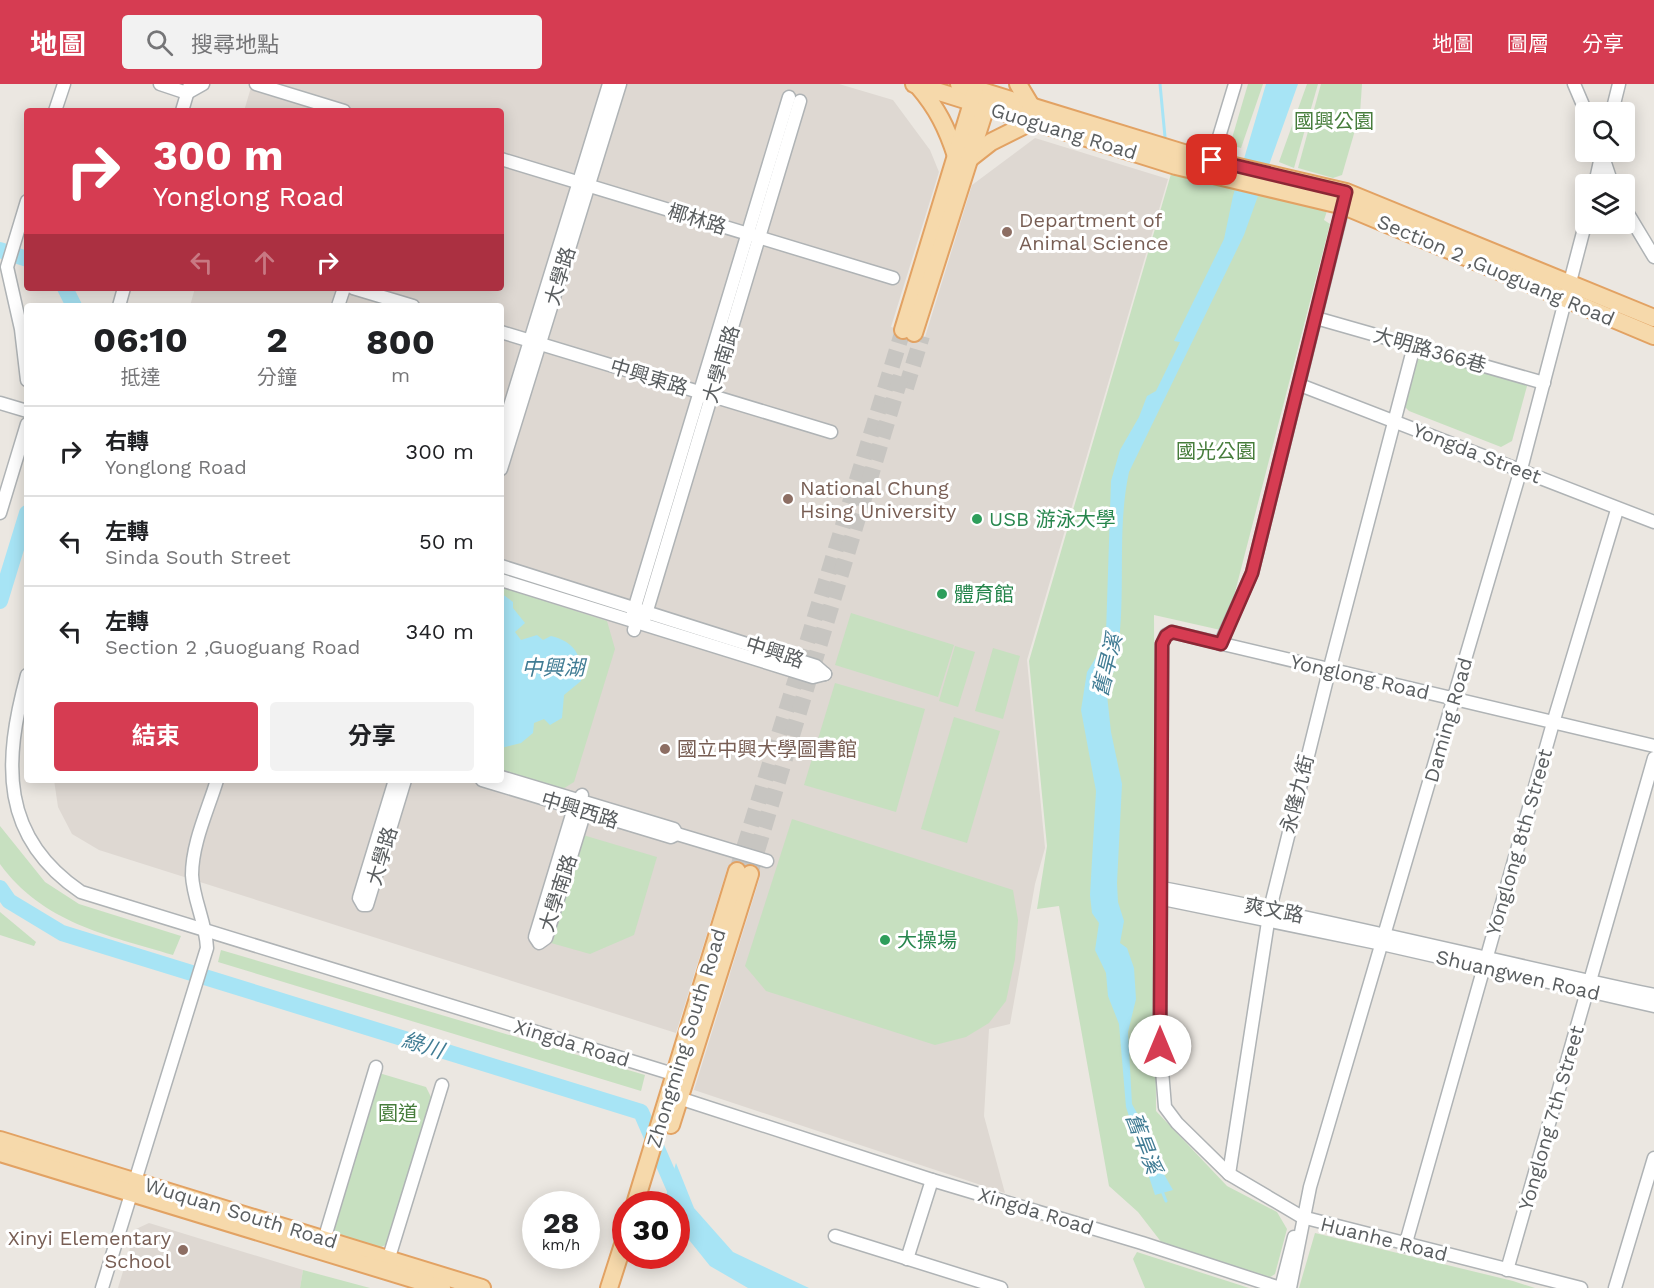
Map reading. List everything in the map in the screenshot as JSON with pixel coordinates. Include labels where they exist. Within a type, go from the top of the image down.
[{"type":"main road","name":"Guoguang Road","points":[[915,84],[982,94]]},
{"type":"main road","points":[[915,84],[935,106],[962,158]]},
{"type":"main road","name":"Guoguang Road","points":[[959,84],[1032,116],[1270,182]]},
{"type":"main road","points":[[962,158],[1032,116],[1018,84]]},
{"type":"main road","points":[[908,332],[982,94]]},
{"type":"main road","name":"Section 2 ,Guoguang Road","points":[[1270,182],[1345,199],[1568,292],[1654,336]]},
{"type":"main road","name":"Section 2 ,Guoguang Road","points":[[1568,292],[1654,318]]},
{"type":"main road","name":"Zhongming South Road","points":[[639,1191],[652,1148],[676,1101],[673,1074],[674,1053],[743,872],[691,1059],[676,1101],[651,1191]]},
{"type":"main road","name":"Wuquan South Road","points":[[0,1140],[132,1186],[386,1265],[482,1288]]},
{"type":"main road","name":"Wuquan South Road","points":[[0,1153],[132,1186],[324,1240],[442,1288]]},
{"type":"main road","points":[[609,1288],[615,1269]]},
{"type":"main road","points":[[621,1288],[627,1269]]},
{"type":"street","points":[[57,108],[64,84]]},
{"type":"street","points":[[160,84],[188,87],[203,84]]},
{"type":"street","points":[[256,84],[334,108]]},
{"type":"street","points":[[301,98],[304,84]]},
{"type":"street","name":"大學路","points":[[584,184],[609,84]]},
{"type":"street","name":"大學路","points":[[504,458],[535,343],[584,184],[620,84]]},
{"type":"street","points":[[1213,168],[1235,84]]},
{"type":"street","points":[[1574,84],[1582,102]]},
{"type":"street","points":[[1614,102],[1619,84]]},
{"type":"street","points":[[183,108],[188,87]]},
{"type":"street","name":"大學南路","points":[[635,626],[633,613],[641,609],[794,99]]},
{"type":"street","name":"椰林路","points":[[504,160],[893,278]]},
{"type":"street","points":[[1221,644],[1252,573],[1345,199]]},
{"type":"street","points":[[24,211],[5,271],[21,329],[24,354]]},
{"type":"street","points":[[1635,225],[1654,256]]},
{"type":"street","name":"Daming Road","points":[[1280,1288],[1521,469],[1583,234]]},
{"type":"street","points":[[363,291],[403,303]]},
{"type":"street","name":"大明路366巷","points":[[1316,318],[1544,383]]},
{"type":"street","name":"中興東路","points":[[504,333],[831,432]]},
{"type":"street","name":"大學路","points":[[504,427],[535,343]]},
{"type":"street","name":"永隆九街","points":[[1229,1174],[1269,914],[1329,670],[1414,346]]},
{"type":"street","name":"Yongda Street","points":[[1300,385],[1521,469],[1617,510],[1654,522]]},
{"type":"street","points":[[0,403],[24,410]]},
{"type":"street","points":[[0,513],[24,434]]},
{"type":"street","name":"Yonglong 8th Street","points":[[1405,1246],[1553,723],[1617,510]]},
{"type":"street","name":"中興路","points":[[504,567],[816,666],[825,674],[813,677],[635,626],[504,581]]},
{"type":"street","name":"Yonglong Road","points":[[1172,632],[1654,746]]},
{"type":"street","name":"Huanhe Road","points":[[1172,632],[1166,636],[1162,644],[1160,1046],[1165,1107],[1194,1142],[1229,1174],[1302,1218],[1405,1246],[1581,1288]]},
{"type":"street","name":"Xingda Road","points":[[24,686],[13,728],[8,772],[11,800],[26,838],[50,869],[81,892],[673,1074]]},
{"type":"street","points":[[0,724],[13,728]]},
{"type":"street","name":"Yonglong 7th Street","points":[[1507,1270],[1654,758]]},
{"type":"street","name":"中興西路","points":[[504,778],[671,837],[677,834],[767,861]]},
{"type":"street","points":[[102,1288],[207,948],[206,930],[192,876],[195,851],[216,783]]},
{"type":"street","name":"大學路","points":[[394,783],[359,898],[363,905],[367,905],[404,783]]},
{"type":"street","name":"中興西路","points":[[494,783],[580,804]]},
{"type":"street","name":"大學南路","points":[[580,804],[546,938],[538,943],[536,937],[580,804]]},
{"type":"street","name":"爽文路","points":[[1162,894],[1384,939]]},
{"type":"street","name":"Shuangwen Road","points":[[1384,939],[1589,986],[1654,1006]]},
{"type":"street","points":[[1589,986],[1654,995]]},
{"type":"street","points":[[324,1240],[376,1067]]},
{"type":"street","points":[[386,1265],[442,1085]]},
{"type":"street","name":"Xingda Road","points":[[676,1101],[1142,1243],[1280,1288]]},
{"type":"street","points":[[1615,1288],[1654,1158]]},
{"type":"street","points":[[907,1259],[932,1180]]},
{"type":"street","name":"Daming Road","points":[[1290,1288],[1303,1235],[1302,1218]]},
{"type":"street","points":[[835,1236],[1001,1288]]},
{"type":"shaded area","name":"National Chung Hsing University","points":[[252,84],[839,84],[893,100],[930,150],[939,172],[891,327],[925,337],[972,185],[1035,138],[1168,179],[1027,660],[1045,848],[1035,884],[1010,1024],[989,1029],[984,1116],[1005,1193],[694,1090],[760,877],[727,869],[676,1033],[99,850],[72,834],[58,807],[54,783],[504,783],[504,303],[191,303],[194,291],[504,291],[504,108],[245,108]]},
{"type":"shaded area","name":"Xinyi Elementary School","points":[[149,1223],[303,1270],[300,1288],[118,1288],[136,1229]]},
{"type":"green space","points":[[1248,84],[1263,84],[1241,148],[1230,145]]},
{"type":"green space","points":[[1307,84],[1318,84],[1294,168],[1279,162]]},
{"type":"green space","name":"國興公園","points":[[1321,84],[1362,84],[1360,113],[1342,175],[1333,178],[1298,168]]},
{"type":"green space","name":"國光公園","points":[[1171,174],[1327,211],[1324,220],[1330,224],[1225,631],[1154,615],[1156,1111],[1227,1186],[1277,1212],[1287,1229],[1275,1274],[1269,1278],[1162,1243],[1138,1212],[1109,1186],[1059,906],[1037,909],[1047,846],[1029,661]]},
{"type":"green space","points":[[1418,350],[1524,377],[1527,386],[1512,441],[1501,447],[1409,411],[1404,406]]},
{"type":"green space","points":[[504,588],[607,621],[615,649],[574,782],[561,790],[504,773]]},
{"type":"green space","points":[[851,613],[954,645],[938,697],[835,665]]},
{"type":"green space","points":[[955,646],[975,652],[958,707],[939,701]]},
{"type":"green space","points":[[993,648],[1020,656],[1003,719],[975,711]]},
{"type":"green space","points":[[835,683],[925,709],[896,812],[804,785]]},
{"type":"green space","points":[[954,717],[1000,731],[967,843],[921,829]]},
{"type":"green space","name":"大操場","points":[[792,819],[1013,890],[1018,920],[1015,959],[1006,1001],[989,1023],[966,1037],[935,1045],[766,991],[745,966]]},
{"type":"green space","points":[[0,826],[45,882],[79,904],[181,936],[173,955],[124,941],[78,924],[36,900],[17,884],[0,864]]},
{"type":"green space","points":[[583,835],[657,857],[634,935],[590,954],[551,943]]},
{"type":"green space","points":[[0,912],[36,942],[34,946],[0,935]]},
{"type":"green space","points":[[221,950],[645,1075],[641,1091],[218,962]]},
{"type":"green space","name":"園道","points":[[379,1073],[426,1087],[432,1099],[388,1244],[381,1247],[338,1235],[334,1230]]},
{"type":"green space","points":[[1315,1233],[1513,1281],[1535,1288],[1299,1288]]},
{"type":"green space","points":[[1137,1252],[1249,1288],[1145,1288],[1133,1259]]},
{"type":"green space","points":[[303,1270],[370,1288],[300,1288]]},
{"type":"water","name":"舊旱溪","points":[[1266,84],[1298,84],[1244,235],[1129,472],[1123,521],[1121,622],[1118,647],[1114,672],[1106,677],[1101,690],[1107,695],[1111,732],[1122,784],[1117,883],[1118,902],[1124,921],[1120,943],[1127,948],[1134,968],[1136,999],[1128,1032],[1132,1104],[1149,1135],[1161,1169],[1173,1190],[1155,1195],[1126,1107],[1119,1024],[1108,996],[1106,973],[1095,950],[1099,923],[1092,913],[1090,895],[1096,791],[1081,710],[1087,672],[1100,651],[1106,633],[1111,481],[1120,450],[1139,417],[1147,396],[1156,391],[1180,342],[1174,341],[1224,239],[1233,196]]},
{"type":"water","name":"中興湖","points":[[504,595],[513,602],[513,608],[525,623],[515,632],[521,640],[537,635],[543,640],[551,636],[559,639],[572,646],[581,664],[581,681],[564,695],[562,718],[550,725],[544,719],[534,723],[533,733],[521,743],[504,747]]},
{"type":"water","points":[[676,1163],[687,1191],[667,1191]]},
{"type":"water","points":[[690,1198],[694,1208],[733,1252],[809,1288],[748,1288],[710,1266],[690,1241]]},
{"type":"waterway","points":[[1160,84],[1165,137]]},
{"type":"waterway","name":"綠川","points":[[0,250],[24,258]]},
{"type":"waterway","name":"綠川","points":[[66,291],[72,303]]},
{"type":"waterway","name":"綠川","points":[[0,601],[24,523]]},
{"type":"waterway","name":"綠川","points":[[0,888],[9,901],[62,933],[641,1112],[676,1191]]},
{"type":"waterway","name":"舊旱溪","points":[[1162,1191],[1166,1201]]},
{"type":"tunnel","points":[[737,871],[903,330]]},
{"type":"tunnel","points":[[906,388],[922,336]]},
{"type":"tunnel","points":[[750,874],[902,373]]},
{"type":"place","name":"Department of Animal Science","points":[[1007,232]]},
{"type":"place","name":"National Chung Hsing University","points":[[788,499]]},
{"type":"place","name":"USB 游泳大學","points":[[977,519]]},
{"type":"place","name":"體育館","points":[[942,594]]},
{"type":"place","name":"國立中興大學圖書館","points":[[665,749]]},
{"type":"place","name":"大操場","points":[[885,940]]},
{"type":"place","name":"Xinyi Elementary School","points":[[183,1250]]},
{"type":"route","points":[[1160,1046],[1162,644],[1166,636],[1172,632],[1221,644],[1252,573],[1327,277],[1346,192],[1212,160]]}]
